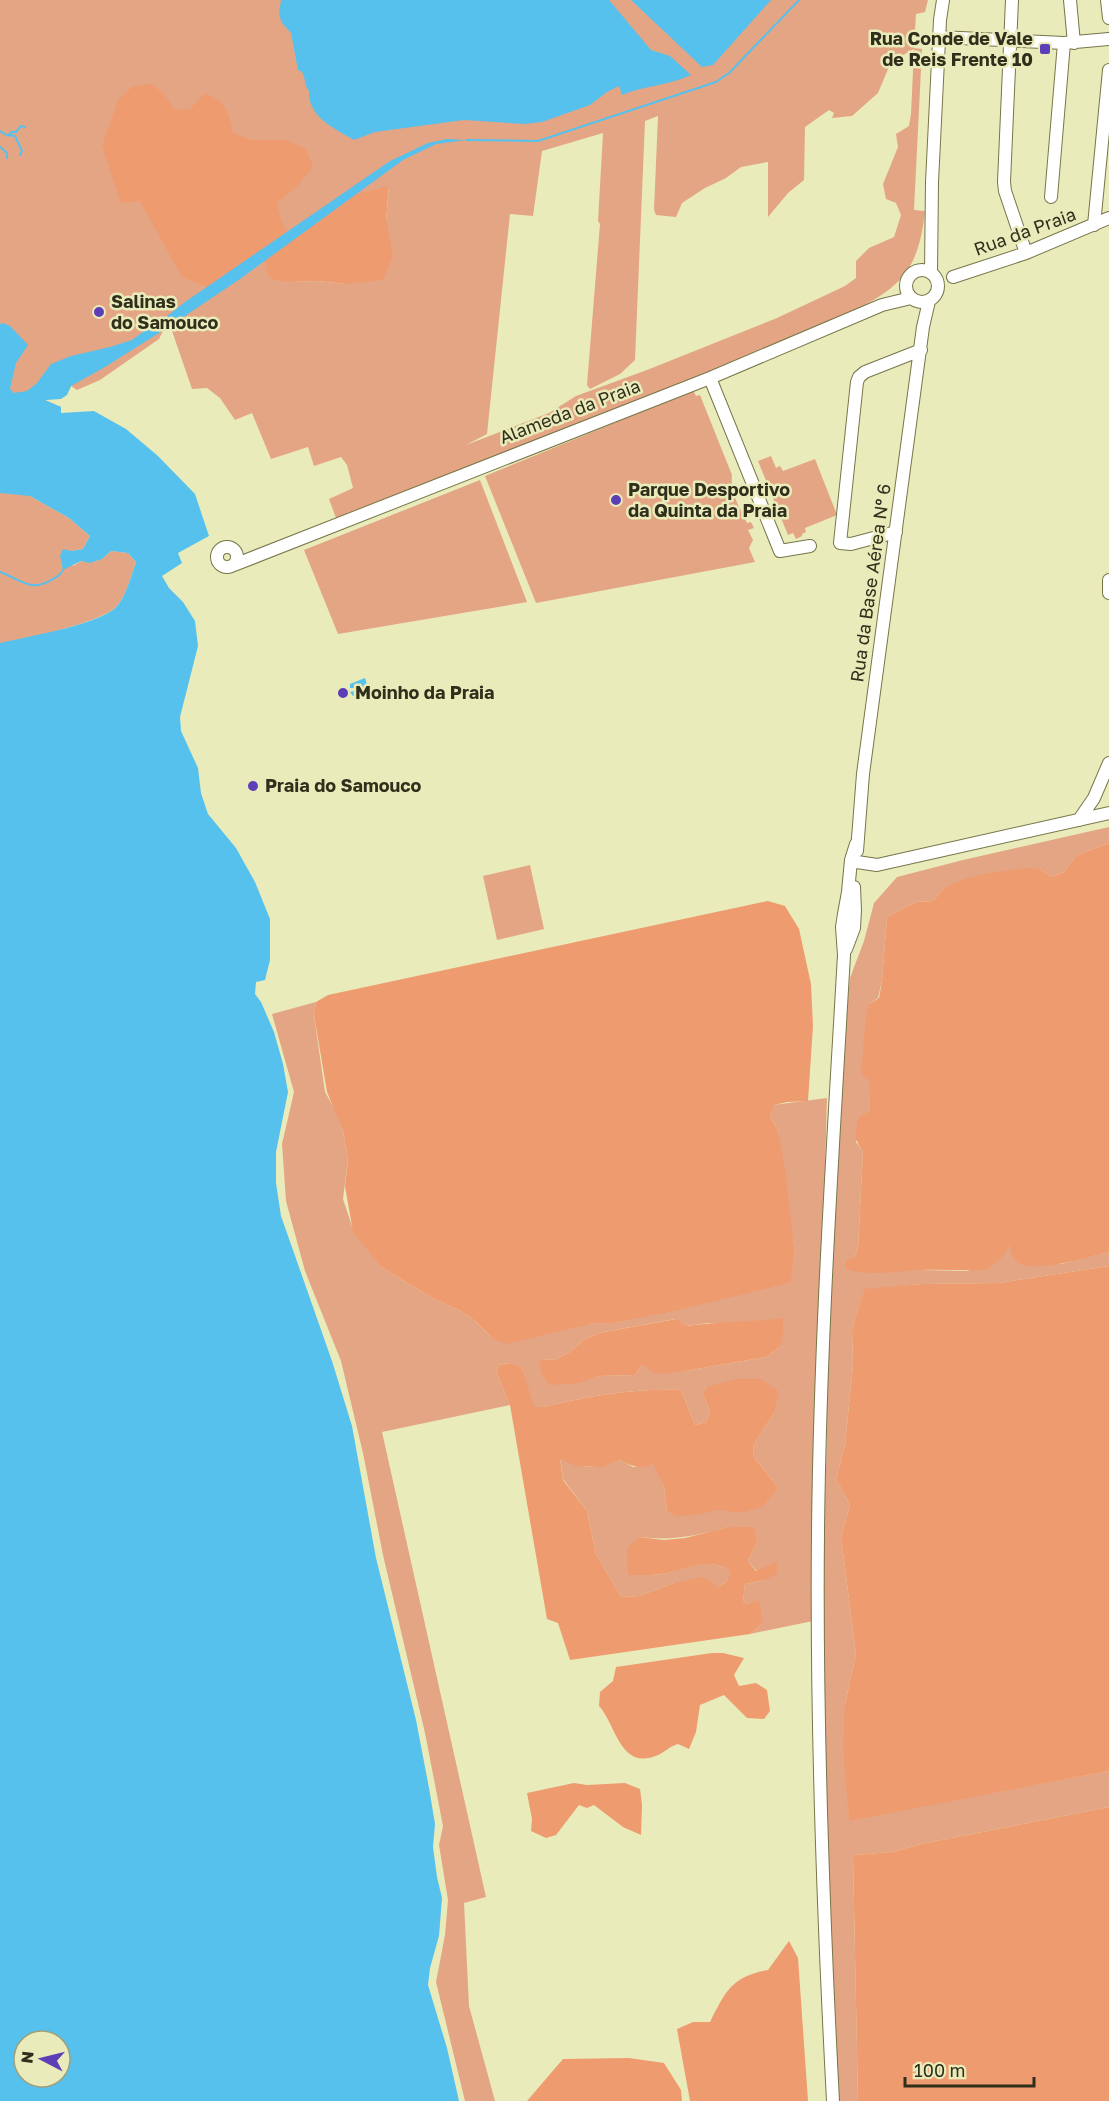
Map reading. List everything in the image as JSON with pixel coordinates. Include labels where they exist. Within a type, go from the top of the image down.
[{"type":"street","points":[[931,232],[918,271],[910,276],[916,297],[933,298],[938,290],[937,281],[931,273],[931,232],[939,37],[943,0]]},
{"type":"street","points":[[1012,0],[1004,182],[1026,253]]},
{"type":"street","points":[[1052,196],[1069,43],[1070,0]]},
{"type":"street","points":[[1107,0],[1109,18]]},
{"type":"street","points":[[939,37],[1069,43],[1109,39]]},
{"type":"street","points":[[1094,225],[1104,173],[1109,70]]},
{"type":"street","name":"Rua da Praia","points":[[953,277],[1026,253],[1109,218]]},
{"type":"street","points":[[918,271],[931,273]]},
{"type":"street","name":"Alameda da Praia","points":[[234,565],[710,378],[886,304],[916,297]]},
{"type":"street","name":"Rua da Base Aérea Nº 6","points":[[856,844],[863,774],[921,350],[923,327],[916,297]]},
{"type":"street","points":[[896,532],[851,544],[840,543],[857,382],[865,372],[921,350]]},
{"type":"street","points":[[710,378],[780,550],[810,546]]},
{"type":"street","points":[[223,548],[234,550],[238,557],[234,565],[224,567],[220,565],[217,558],[223,548]]},
{"type":"street","name":"Alameda da Praia","points":[[234,550],[249,556],[267,552]]},
{"type":"street","points":[[1109,580],[1109,593]]},
{"type":"street","points":[[1079,820],[1095,798],[1109,763]]},
{"type":"street","points":[[857,862],[877,865],[1109,813],[1098,806],[1095,798]]},
{"type":"street","points":[[844,956],[854,928],[853,893],[857,862],[856,844]]},
{"type":"street","points":[[833,2101],[819,1763],[818,1530],[822,1336],[844,956],[843,920],[851,860],[856,844]]},
{"type":"shaded area","name":"Salinas do Samouco","points":[[0,0],[928,0],[925,12],[916,14],[914,48],[922,49],[914,210],[925,211],[922,233],[910,266],[891,288],[877,298],[842,317],[609,416],[336,518],[329,499],[353,488],[347,465],[341,457],[314,466],[308,447],[271,459],[252,413],[235,420],[220,398],[207,388],[192,389],[171,328],[163,331],[159,339],[100,380],[77,390],[71,386],[63,397],[45,400],[61,407],[30,496],[69,518],[90,536],[83,549],[71,551],[73,566],[81,561],[98,560],[111,551],[128,553],[136,562],[124,595],[110,612],[97,618],[63,629],[0,644]],"holes":[[[914,49],[909,126],[896,134],[898,147],[883,184],[886,199],[896,203],[901,215],[894,237],[869,248],[856,261],[856,278],[845,286],[777,318],[576,396],[549,413],[466,445],[487,434],[510,214],[533,216],[542,151],[603,133],[598,221],[600,224],[587,385],[590,389],[620,374],[635,360],[645,121],[658,116],[654,210],[656,215],[676,217],[682,203],[705,188],[726,178],[741,167],[768,162],[768,217],[788,193],[804,180],[805,127],[829,110],[834,113],[832,118],[852,116],[878,93],[891,62]],[[389,187],[386,220],[346,284],[316,281],[291,282]]]},
{"type":"shaded area","points":[[151,84],[164,94],[175,110],[190,109],[204,94],[217,99],[225,108],[233,133],[252,140],[286,140],[306,149],[313,167],[299,184],[277,203],[287,232],[207,287],[182,277],[140,201],[121,203],[102,146],[118,100],[132,87]]},
{"type":"shaded area","points":[[389,186],[386,220],[393,256],[383,280],[346,284],[316,281],[291,282],[274,280],[268,275],[264,261],[354,195]]},
{"type":"shaded area","name":"Parque Desportivo da Quinta da Praia","points":[[692,388],[696,396],[700,395],[732,475],[734,494],[739,506],[747,523],[751,522],[754,528],[748,530],[753,540],[749,548],[755,562],[536,603],[485,476],[690,392]]},
{"type":"shaded area","points":[[771,456],[776,468],[780,466],[783,471],[815,459],[837,515],[805,528],[806,532],[796,539],[793,533],[788,535],[758,461]]},
{"type":"shaded area","points":[[480,480],[527,602],[338,634],[304,550]]},
{"type":"shaded area","points":[[1109,827],[1109,843],[1077,855],[1064,872],[1051,877],[1040,869],[944,888],[933,901],[916,902],[887,917],[882,981],[878,998],[869,1004],[870,1111],[856,1142],[863,1151],[858,1247],[855,1257],[924,1270],[968,1271],[1009,1245],[1061,1264],[1109,1252],[1109,1266],[998,1283],[922,1284],[864,1290],[852,1330],[853,1364],[845,1445],[836,1479],[850,1505],[841,1537],[856,1654],[845,1704],[849,1820],[1109,1771],[1109,1807],[921,1844],[892,1852],[853,1855],[858,2101],[839,2101],[828,1936],[821,1625],[827,1435],[828,1301],[838,1114],[850,978],[864,941],[874,903],[897,877]]},
{"type":"shaded area","points":[[1109,843],[1109,1252],[1062,1263],[1036,1266],[1017,1262],[1009,1245],[1003,1256],[987,1270],[873,1273],[846,1269],[846,1261],[855,1257],[858,1247],[863,1151],[856,1138],[856,1131],[859,1117],[870,1111],[869,1082],[861,1073],[866,1016],[869,1004],[879,998],[887,917],[916,902],[933,901],[944,888],[967,878],[1025,868],[1040,869],[1051,877],[1064,872],[1077,855]]},
{"type":"shaded area","points":[[530,865],[544,929],[497,940],[483,876]]},
{"type":"shaded area","points":[[768,901],[785,906],[799,929],[811,984],[813,1026],[808,1101],[774,1105],[770,1117],[778,1130],[785,1169],[795,1254],[790,1283],[678,1310],[614,1323],[594,1323],[506,1344],[492,1338],[461,1311],[432,1298],[381,1267],[353,1232],[345,1186],[348,1160],[343,1130],[327,1092],[314,1015],[316,1002],[328,995]]},
{"type":"shaded area","points":[[316,1002],[314,1015],[325,1092],[337,1113],[343,1130],[348,1160],[343,1199],[354,1232],[381,1267],[432,1298],[461,1311],[492,1338],[594,1323],[614,1323],[789,1283],[795,1254],[778,1130],[770,1117],[773,1105],[827,1098],[813,1621],[750,1634],[763,1623],[743,1601],[745,1584],[765,1580],[748,1561],[757,1542],[729,1527],[684,1537],[639,1537],[628,1575],[661,1574],[695,1565],[709,1564],[724,1567],[732,1572],[727,1581],[719,1587],[674,1583],[639,1596],[621,1597],[596,1554],[587,1511],[563,1479],[560,1458],[583,1466],[604,1465],[620,1460],[633,1467],[654,1464],[664,1487],[667,1511],[682,1515],[714,1510],[741,1513],[778,1488],[754,1457],[753,1446],[774,1413],[703,1395],[710,1411],[706,1422],[695,1425],[681,1390],[594,1396],[533,1407],[522,1367],[508,1363],[499,1365],[496,1371],[510,1405],[382,1432],[486,1897],[464,1903],[469,2006],[495,2101],[465,2101],[436,1982],[445,1935],[448,1900],[439,1845],[443,1826],[425,1733],[341,1361],[305,1271],[286,1201],[282,1144],[294,1092],[272,1014]],"holes":[[[675,1319],[687,1326],[784,1319],[780,1347],[766,1357],[686,1371],[642,1365],[635,1375],[599,1376],[579,1382],[542,1359],[555,1360],[570,1352],[585,1339],[599,1333]]]},
{"type":"shaded area","points":[[1109,1266],[1109,1771],[849,1821],[843,1746],[845,1704],[856,1654],[841,1537],[850,1505],[836,1479],[845,1445],[853,1364],[852,1330],[864,1289],[922,1284],[998,1283]]},
{"type":"shaded area","points":[[784,1318],[780,1347],[766,1357],[657,1374],[642,1365],[635,1375],[599,1376],[579,1383],[550,1385],[543,1377],[539,1365],[542,1359],[555,1360],[570,1352],[585,1339],[599,1333],[676,1319],[687,1326]]},
{"type":"shaded area","points":[[509,1363],[522,1367],[534,1407],[594,1396],[681,1390],[695,1425],[706,1422],[710,1411],[703,1395],[707,1387],[736,1379],[761,1379],[779,1392],[774,1413],[753,1446],[754,1457],[778,1488],[762,1507],[741,1513],[719,1510],[677,1516],[667,1511],[664,1487],[653,1464],[644,1467],[620,1460],[601,1467],[576,1466],[560,1459],[563,1480],[587,1511],[596,1554],[621,1597],[639,1596],[674,1583],[703,1577],[719,1587],[727,1581],[731,1572],[717,1565],[702,1564],[661,1574],[628,1575],[627,1548],[639,1537],[664,1540],[685,1538],[729,1527],[754,1527],[757,1542],[748,1561],[756,1571],[776,1562],[778,1573],[765,1580],[745,1584],[743,1601],[748,1604],[759,1600],[763,1623],[750,1634],[570,1660],[558,1623],[547,1619],[510,1405],[496,1371],[499,1365]]},
{"type":"shaded area","points":[[712,1653],[744,1658],[734,1675],[739,1686],[756,1683],[767,1690],[770,1711],[764,1719],[747,1718],[724,1695],[700,1705],[696,1732],[689,1749],[678,1744],[645,1759],[627,1752],[599,1706],[600,1692],[613,1681],[616,1667]]},
{"type":"shaded area","points":[[574,1783],[587,1785],[625,1783],[640,1789],[641,1835],[623,1827],[594,1805],[587,1808],[579,1805],[556,1835],[546,1838],[531,1831],[532,1819],[527,1793]]},
{"type":"shaded area","points":[[1109,1807],[1109,2101],[858,2101],[853,1855],[892,1852],[921,1844]]},
{"type":"shaded area","points":[[789,1941],[798,1958],[808,2101],[690,2101],[677,2029],[693,2022],[710,2022],[731,1987],[746,1976],[768,1970]]},
{"type":"shaded area","points":[[629,2058],[664,2063],[681,2090],[682,2101],[527,2101],[563,2059]]},
{"type":"water","points":[[281,0],[609,0],[651,50],[670,56],[691,75],[622,95],[619,86],[590,105],[542,122],[524,124],[464,120],[375,132],[354,140],[324,121],[313,108],[302,72],[298,70],[291,33],[282,23],[279,14]]},
{"type":"water","points":[[631,0],[771,0],[713,65],[702,67]]},
{"type":"water","points":[[447,139],[466,140],[436,144],[403,160],[240,279],[170,326],[166,317],[185,302],[390,161],[428,143]]},
{"type":"water","points":[[158,321],[162,331],[71,386],[67,395],[61,399],[45,400],[61,407],[61,413],[94,411],[126,429],[158,456],[195,494],[209,536],[178,553],[182,563],[162,576],[195,621],[198,646],[180,717],[181,731],[198,768],[201,793],[208,814],[236,848],[255,882],[270,919],[270,960],[265,980],[256,982],[255,994],[274,1032],[288,1092],[276,1152],[276,1183],[281,1216],[332,1361],[352,1426],[376,1558],[416,1720],[435,1824],[433,1847],[442,1898],[439,1936],[428,1985],[447,2048],[459,2101],[0,2101],[0,643],[81,624],[110,612],[124,595],[136,562],[128,553],[111,551],[102,559],[90,563],[81,561],[63,570],[60,556],[63,549],[71,551],[83,549],[90,536],[69,518],[30,496],[0,493],[0,324],[10,326],[28,345],[16,363],[10,389],[14,393],[27,391],[37,383],[51,364],[71,356],[132,340]]},
{"type":"water","points":[[365,678],[368,687],[353,696],[350,692],[354,691],[354,688],[350,688],[350,684]]},
{"type":"waterway","points":[[466,140],[538,141],[716,82],[729,73],[799,0]]},
{"type":"waterway","points":[[0,131],[8,136],[21,126],[25,127]]},
{"type":"waterway","points":[[9,135],[15,136],[22,151],[20,155]]},
{"type":"waterway","points":[[0,147],[7,153],[7,158]]},
{"type":"waterway","points":[[0,572],[26,584],[38,585],[56,577],[63,570]]},
{"type":"place","name":"Rua Conde de Vale de Reis Frente 10","points":[[1045,49]]},
{"type":"place","name":"Salinas do Samouco","points":[[99,312]]},
{"type":"place","name":"Parque Desportivo da Quinta da Praia","points":[[616,500]]},
{"type":"place","name":"Moinho da Praia","points":[[343,693]]},
{"type":"place","name":"Praia do Samouco","points":[[253,786]]}]
